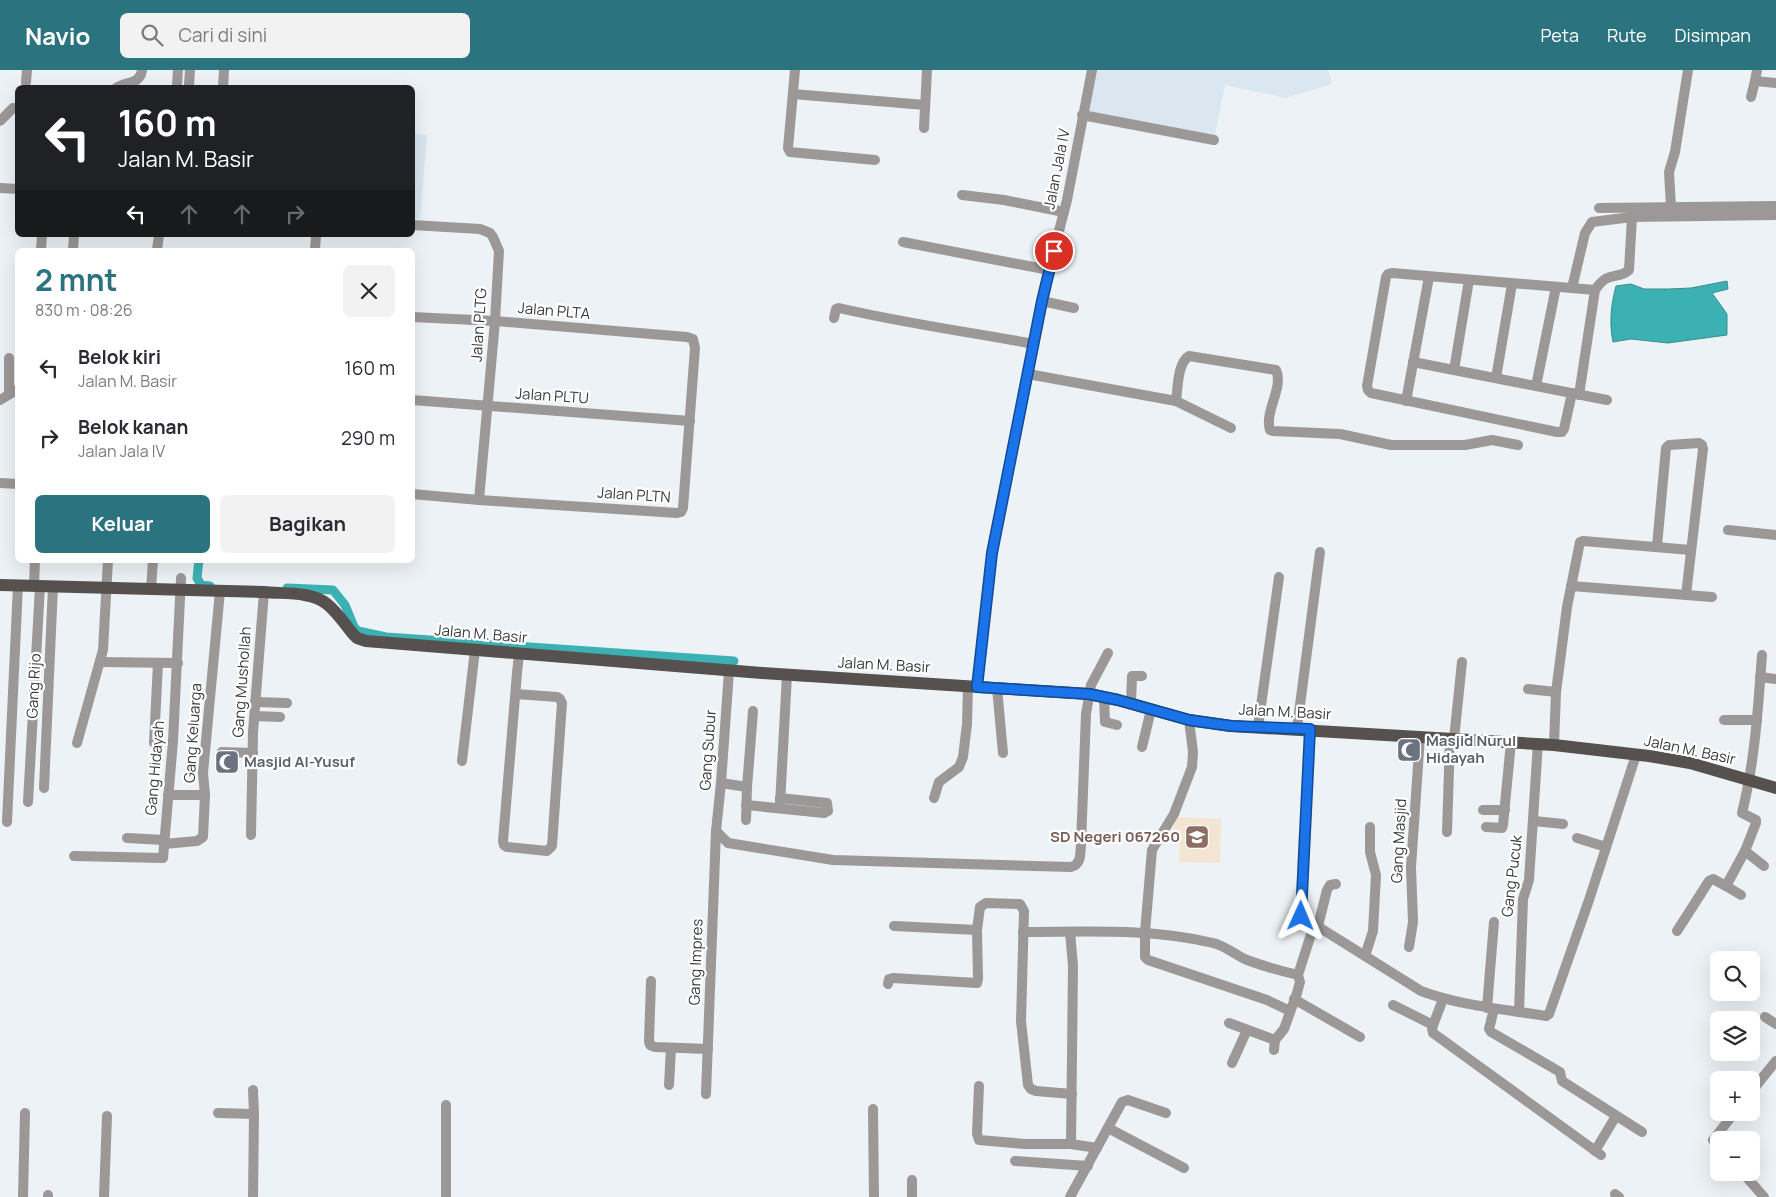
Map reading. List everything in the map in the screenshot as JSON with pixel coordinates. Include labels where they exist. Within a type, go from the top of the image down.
[{"type":"main road","name":"Jalan M. Basir","points":[[0,585],[151,589],[181,584],[220,591],[305,595],[321,600],[330,607],[353,634],[360,639],[729,671],[1089,694],[1189,720],[1231,726],[1297,728],[1538,743],[1636,755],[1690,764],[1750,780],[1775,784]]},
{"type":"street","points":[[26,70],[26,82]]},
{"type":"street","points":[[124,85],[137,80],[142,70]]},
{"type":"street","points":[[177,85],[178,70]]},
{"type":"street","points":[[189,85],[190,70]]},
{"type":"street","points":[[223,85],[224,70]]},
{"type":"street","points":[[794,70],[789,152],[875,160]]},
{"type":"street","points":[[924,128],[927,70]]},
{"type":"street","name":"Jalan Jala IV","points":[[934,798],[939,782],[959,767],[963,757],[992,553],[1042,301],[1064,212],[1092,70]]},
{"type":"street","points":[[1671,207],[1669,172],[1675,152],[1688,70]]},
{"type":"street","points":[[1751,96],[1756,75],[1776,83]]},
{"type":"street","points":[[793,94],[925,105]]},
{"type":"street","points":[[0,122],[13,108]]},
{"type":"street","points":[[1082,115],[1214,140]]},
{"type":"street","points":[[0,188],[15,190]]},
{"type":"street","points":[[962,195],[1004,200],[1064,212]]},
{"type":"street","points":[[1599,208],[1776,206]]},
{"type":"street","points":[[1572,288],[1586,233],[1592,222],[1632,217],[1776,215]]},
{"type":"street","points":[[1595,290],[1388,274],[1368,390],[1371,393],[1406,401],[1562,432],[1575,394],[1595,290],[1602,280],[1629,270],[1632,217]]},
{"type":"street","name":"Jalan PLTG","points":[[415,225],[480,229],[490,233],[499,252],[495,322],[479,500]]},
{"type":"street","points":[[903,242],[1049,270]]},
{"type":"street","points":[[1406,401],[1429,277]]},
{"type":"street","points":[[1454,370],[1469,280]]},
{"type":"street","points":[[1496,378],[1512,284]]},
{"type":"street","points":[[1536,386],[1556,287]]},
{"type":"street","points":[[1042,301],[1074,308]]},
{"type":"street","points":[[834,318],[836,309],[839,308],[1034,344]]},
{"type":"street","name":"Jalan PLTA","points":[[415,317],[687,337],[693,339]]},
{"type":"street","name":"Jalan PLTN","points":[[415,494],[681,512],[683,508],[690,421],[695,348],[693,339]]},
{"type":"street","points":[[1176,401],[1182,366],[1185,359],[1189,356],[1276,370],[1278,380],[1268,422],[1270,430],[1273,431],[1340,434],[1391,444],[1464,445],[1492,440],[1518,445]]},
{"type":"street","points":[[0,400],[13,392],[9,358]]},
{"type":"street","points":[[1413,362],[1607,400]]},
{"type":"street","points":[[1028,374],[1176,401],[1231,428]]},
{"type":"street","name":"Jalan PLTU","points":[[415,400],[690,421]]},
{"type":"street","points":[[1657,546],[1667,446],[1699,443],[1703,449],[1686,595]]},
{"type":"street","points":[[0,483],[15,484]]},
{"type":"street","points":[[1728,530],[1776,535]]},
{"type":"street","points":[[1554,745],[1556,692],[1571,586],[1580,542],[1657,546],[1691,550]]},
{"type":"street","points":[[1297,728],[1320,552]]},
{"type":"street","points":[[28,802],[42,586],[36,563]]},
{"type":"street","points":[[77,743],[100,662],[105,632],[108,563]]},
{"type":"street","points":[[151,589],[153,563]]},
{"type":"street","points":[[1258,727],[1279,577]]},
{"type":"street","name":"Gang Hidayah","points":[[164,842],[178,663],[181,584]]},
{"type":"street","points":[[7,822],[5,734],[18,585]]},
{"type":"street","name":"Gang Rijo","points":[[42,586],[44,788]]},
{"type":"street","points":[[1571,586],[1712,597]]},
{"type":"street","name":"Gang Keluarga","points":[[164,842],[197,841],[202,838],[205,795],[203,773],[220,591]]},
{"type":"street","name":"Gang Mushollah","points":[[251,835],[252,753],[264,592]]},
{"type":"street","points":[[462,761],[475,650]]},
{"type":"street","points":[[716,831],[728,843],[833,860],[1076,866],[1079,860],[1081,844],[1086,714],[1089,694],[1091,685],[1108,653]]},
{"type":"street","points":[[516,694],[557,697],[562,703],[552,846],[547,851],[508,847],[503,843],[519,654]]},
{"type":"street","points":[[1726,886],[1745,851],[1756,820],[1742,813],[1750,780],[1758,720],[1762,655]]},
{"type":"street","points":[[100,662],[178,663]]},
{"type":"street","points":[[1447,832],[1452,739],[1462,662]]},
{"type":"street","points":[[154,743],[158,663]]},
{"type":"street","name":"Gang Subur","points":[[716,831],[722,784],[729,671]]},
{"type":"street","points":[[746,805],[780,803],[787,675]]},
{"type":"street","points":[[1132,704],[1132,676],[1142,676]]},
{"type":"street","points":[[1760,677],[1776,679]]},
{"type":"street","points":[[997,688],[1003,753]]},
{"type":"street","points":[[1528,689],[1556,692]]},
{"type":"street","points":[[1104,697],[1105,722],[1118,725]]},
{"type":"street","points":[[255,702],[287,703]]},
{"type":"street","points":[[1142,747],[1151,710]]},
{"type":"street","points":[[746,820],[753,711]]},
{"type":"street","points":[[255,716],[280,717]]},
{"type":"street","points":[[1189,720],[1194,752],[1192,767],[1174,814],[1152,850],[1145,932],[1145,957],[1148,960],[1267,1000],[1290,1011]]},
{"type":"street","points":[[1724,720],[1758,720]]},
{"type":"street","points":[[1310,729],[1300,914],[1303,918],[1421,991],[1444,999],[1546,1016],[1549,1014],[1636,755]]},
{"type":"street","name":"Gang Masjid","points":[[1409,947],[1413,922],[1411,867],[1420,737]]},
{"type":"street","points":[[1486,827],[1502,828],[1511,742]]},
{"type":"street","name":"Gang Pucuk","points":[[1519,1012],[1523,899],[1528,880],[1534,821],[1538,743]]},
{"type":"street","points":[[222,752],[252,753]]},
{"type":"street","points":[[722,784],[747,788]]},
{"type":"street","points":[[168,795],[205,795]]},
{"type":"street","points":[[1484,810],[1505,810]]},
{"type":"street","points":[[1534,821],[1564,824]]},
{"type":"street","points":[[1365,956],[1373,931],[1376,875],[1370,852],[1370,827]]},
{"type":"street","name":"Gang Impres","points":[[706,1094],[716,831]]},
{"type":"street","points":[[74,856],[162,859],[164,857],[164,842],[127,838]]},
{"type":"street","points":[[1577,838],[1606,847]]},
{"type":"street","points":[[1745,851],[1764,866]]},
{"type":"street","points":[[1677,930],[1709,881],[1713,879],[1741,895]]},
{"type":"street","points":[[1229,1023],[1275,1045],[1284,1029],[1300,982],[1298,974],[1327,890],[1332,884],[1336,884]]},
{"type":"street","points":[[888,984],[889,979],[893,978],[976,982],[978,979],[977,930],[979,910],[984,904],[1020,904],[1024,912],[1023,981],[1020,1021],[1028,1085],[1033,1090],[1072,1094]]},
{"type":"street","points":[[1494,922],[1490,1008],[1491,1032],[1560,1072],[1562,1081],[1642,1132]]},
{"type":"street","points":[[894,926],[977,930]]},
{"type":"street","points":[[1023,932],[1145,932],[1214,943],[1246,959],[1280,971],[1298,974]]},
{"type":"street","points":[[1070,932],[1073,966],[1071,1144]]},
{"type":"street","points":[[651,981],[649,1044],[655,1047],[708,1050]]},
{"type":"street","points":[[1294,999],[1360,1037]]},
{"type":"street","points":[[1444,999],[1432,1025],[1433,1033],[1598,1153],[1616,1116]]},
{"type":"street","points":[[1393,1005],[1432,1025]]},
{"type":"street","points":[[1765,1017],[1776,1024]]},
{"type":"street","points":[[1232,1063],[1246,1030]]},
{"type":"street","points":[[669,1085],[672,1048]]},
{"type":"street","points":[[1760,1082],[1775,1065]]},
{"type":"street","points":[[978,1086],[977,1134],[979,1140],[1025,1144],[1071,1144],[1097,1148]]},
{"type":"street","points":[[252,1090],[254,1114],[253,1197]]},
{"type":"street","points":[[1070,1197],[1124,1101],[1128,1100],[1166,1113]]},
{"type":"street","points":[[446,1105],[446,1197]]},
{"type":"street","points":[[873,1109],[874,1197]]},
{"type":"street","points":[[23,1197],[25,1113]]},
{"type":"street","points":[[218,1114],[254,1114]]},
{"type":"street","points":[[104,1197],[107,1116]]},
{"type":"street","points":[[1720,1131],[1728,1121]]},
{"type":"street","points":[[1108,1128],[1184,1168]]},
{"type":"street","points":[[1015,1161],[1088,1166]]},
{"type":"street","points":[[912,1180],[912,1197]]},
{"type":"street","points":[[1750,1181],[1764,1197]]},
{"type":"shaded area","points":[[1093,70],[1328,70],[1332,84],[1286,98],[1225,85],[1215,135],[1086,113]]},
{"type":"shaded area","points":[[415,134],[427,135],[420,219],[415,218]]},
{"type":"shaded area","name":"SD Negeri 067260","points":[[1174,817],[1221,819],[1220,863],[1179,862],[1180,841],[1173,840]]},
{"type":"water","points":[[1727,281],[1728,289],[1712,293],[1727,314],[1727,335],[1668,343],[1631,339],[1613,342],[1611,314],[1616,286],[1631,284],[1644,289],[1669,289],[1691,288]]},
{"type":"waterway","points":[[199,563],[197,578],[201,585],[210,586]]},
{"type":"waterway","points":[[287,588],[333,590],[345,605],[354,627],[358,631],[386,637],[734,661]]},
{"type":"place","name":"Masjid Nurul Hidayah","points":[[1409,750]]},
{"type":"place","name":"Masjid Al-Yusuf","points":[[227,762]]},
{"type":"place","name":"SD Negeri 067260","points":[[1197,837]]},
{"type":"route","points":[[1054,251],[1042,301],[992,553],[977,687],[1089,694],[1189,720],[1231,726],[1310,729],[1301,916]]}]
